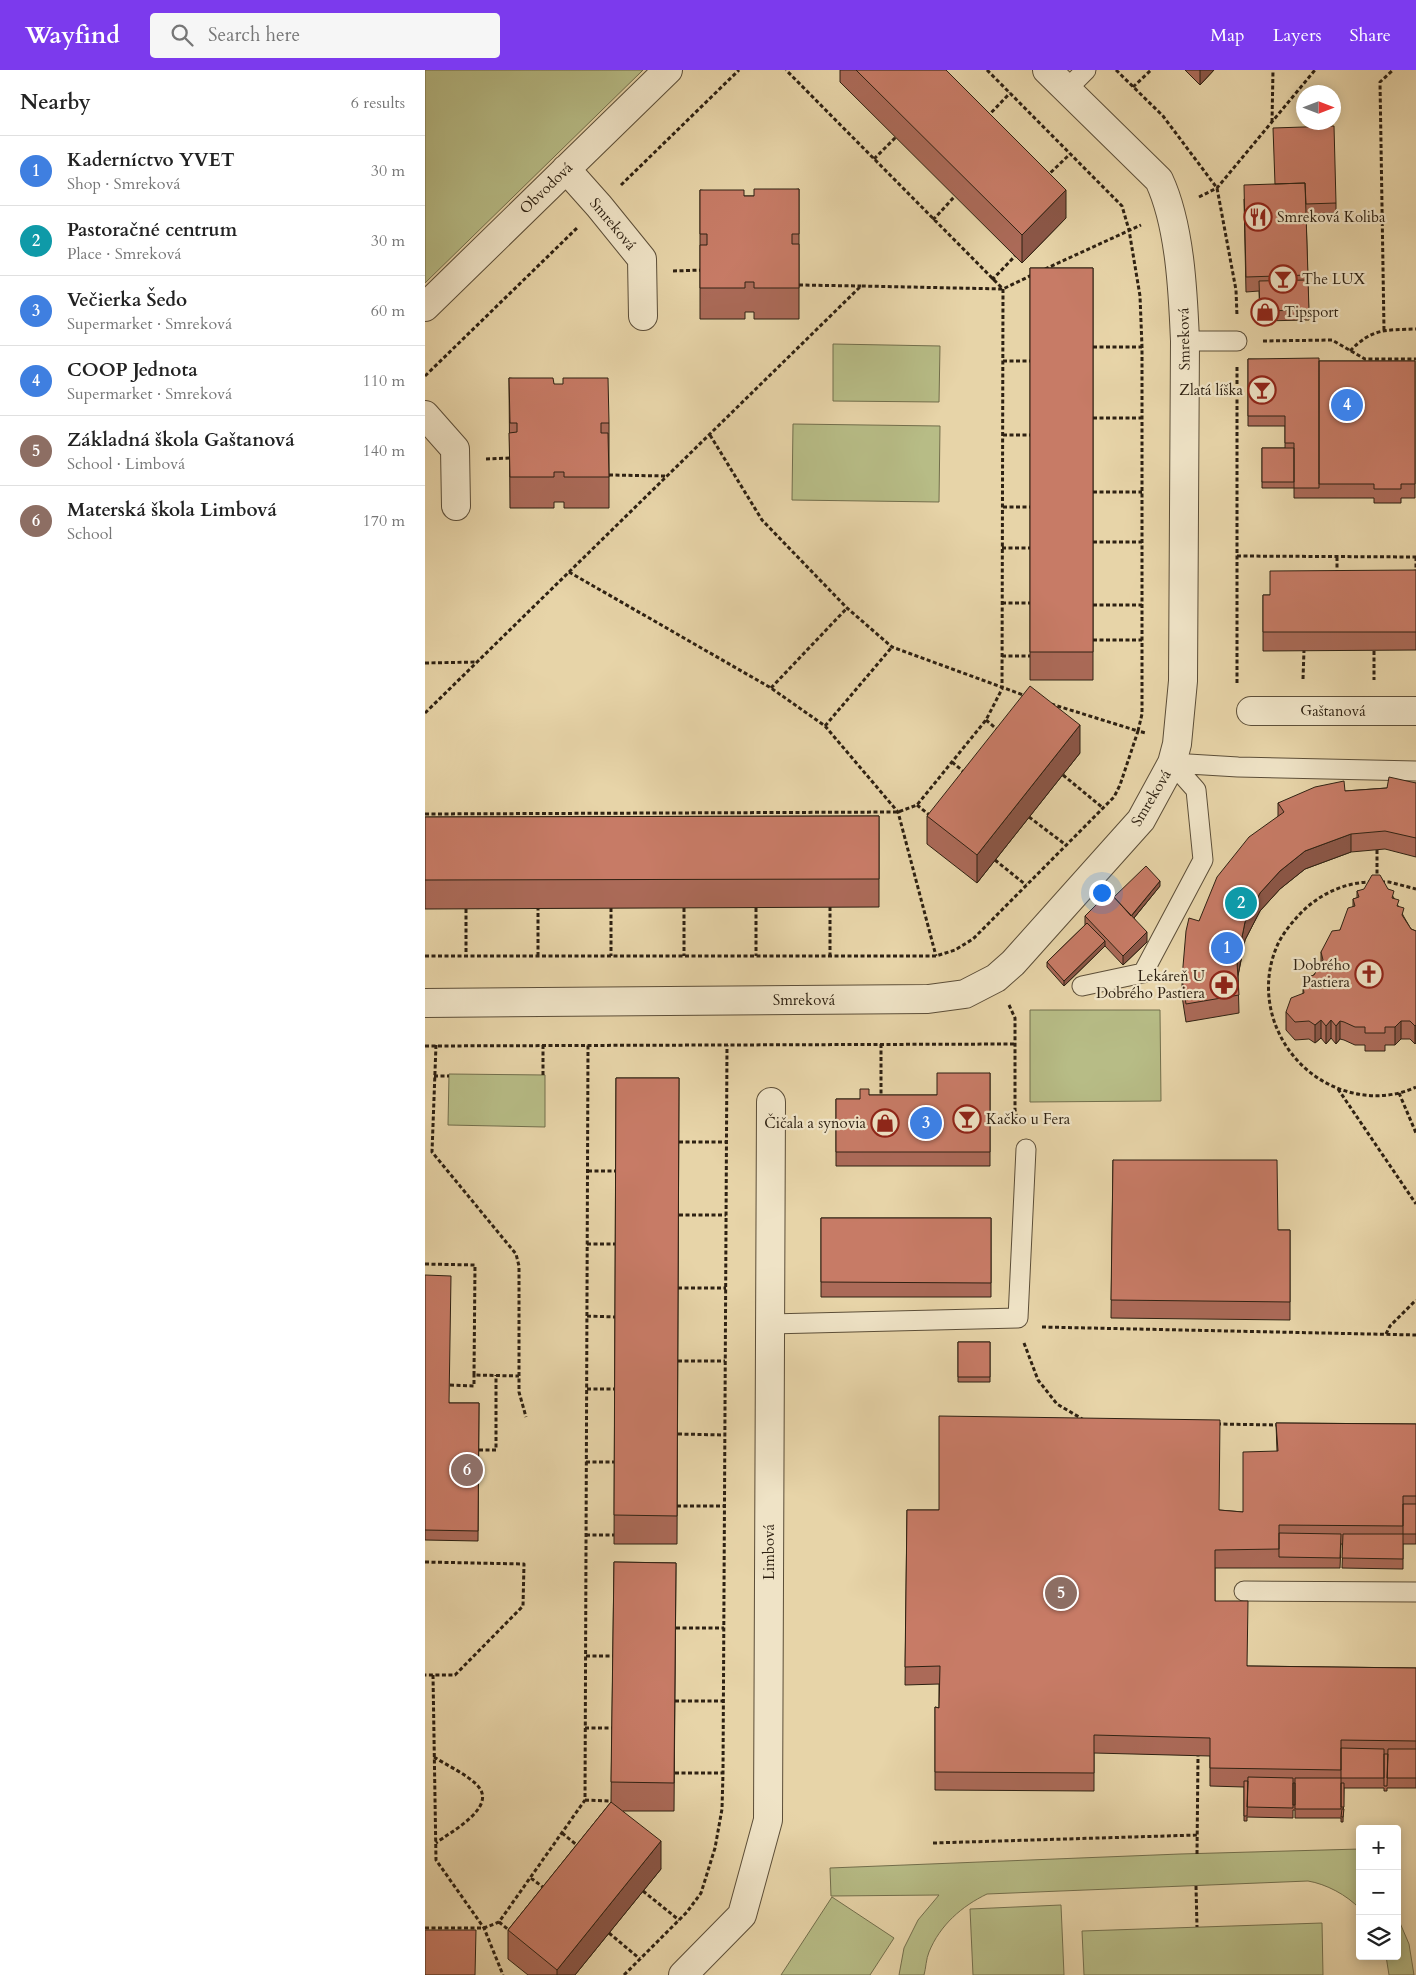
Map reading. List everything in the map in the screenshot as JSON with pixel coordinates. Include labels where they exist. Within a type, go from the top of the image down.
[{"type":"street","name":"Obvodová","points":[[425,308],[668,70]]},
{"type":"street","name":"Smreková","points":[[425,1003],[929,999],[965,994],[996,978],[1013,963],[1141,820],[1175,753],[1183,681],[1185,341],[1183,298],[1175,240],[1165,195],[1159,180],[1047,70]]},
{"type":"street","name":"Smreková","points":[[565,169],[599,206],[642,259],[643,316]]},
{"type":"street","points":[[425,415],[455,449],[456,506]]},
{"type":"street","name":"Gaštanová","points":[[1244,701],[1416,711]]},
{"type":"street","name":"Limbová","points":[[683,1975],[742,1915],[768,1820],[771,1102]]},
{"type":"lane","points":[[1066,90],[1085,70]]},
{"type":"lane","points":[[1185,341],[1237,341]]},
{"type":"lane","points":[[1175,753],[1238,767],[1416,771]]},
{"type":"lane","points":[[1082,986],[1143,973],[1203,860],[1196,790],[1175,753]]},
{"type":"lane","points":[[770,1324],[1017,1318],[1026,1149]]},
{"type":"lane","points":[[1244,1591],[1416,1592]]},
{"type":"path","points":[[786,70],[1003,289]]},
{"type":"path","points":[[425,956],[936,956],[955,950],[973,939],[1114,797],[1120,785],[1142,714],[1142,347],[1140,296],[1129,230],[1122,206],[987,70]]},
{"type":"path","points":[[1116,70],[1163,116],[1217,188],[1236,290],[1237,556],[1244,701]]},
{"type":"path","points":[[1133,88],[1151,70]]},
{"type":"path","points":[[1272,122],[1273,70]]},
{"type":"path","points":[[799,285],[1003,289],[1217,188],[1314,70]]},
{"type":"path","points":[[1384,330],[1381,82],[1393,70]]},
{"type":"path","points":[[983,121],[1010,93]]},
{"type":"path","points":[[874,159],[896,137]]},
{"type":"path","points":[[1042,181],[1070,154]]},
{"type":"path","points":[[933,220],[955,196]]},
{"type":"path","points":[[992,280],[1015,256]]},
{"type":"path","points":[[425,713],[861,286]]},
{"type":"path","points":[[425,814],[898,812],[917,805],[986,720],[1002,689],[1003,289]]},
{"type":"path","points":[[1350,351],[1361,339],[1384,330],[1416,329]]},
{"type":"path","points":[[1237,341],[1332,340],[1365,360],[1416,359]]},
{"type":"path","points":[[1093,347],[1142,347]]},
{"type":"path","points":[[1003,361],[1030,361]]},
{"type":"path","points":[[1093,418],[1142,418]]},
{"type":"path","points":[[710,435],[762,520],[847,608],[892,647],[1002,689],[1029,697]]},
{"type":"path","points":[[1003,435],[1030,435]]},
{"type":"path","points":[[609,475],[667,476]]},
{"type":"path","points":[[1093,492],[1142,492]]},
{"type":"path","points":[[1003,507],[1030,507]]},
{"type":"path","points":[[1093,542],[1142,542]]},
{"type":"path","points":[[1002,548],[1030,548]]},
{"type":"path","points":[[1237,556],[1416,557],[1416,580]]},
{"type":"path","points":[[1337,556],[1337,580]]},
{"type":"path","points":[[569,572],[771,688],[825,726],[898,812],[936,956]]},
{"type":"path","points":[[1002,603],[1030,603]]},
{"type":"path","points":[[1093,605],[1142,605]]},
{"type":"path","points":[[771,688],[847,608]]},
{"type":"path","points":[[1093,640],[1142,640]]},
{"type":"path","points":[[825,726],[892,647]]},
{"type":"path","points":[[1303,682],[1304,650]]},
{"type":"path","points":[[1374,650],[1374,682]]},
{"type":"path","points":[[1002,656],[1030,656]]},
{"type":"path","points":[[425,663],[477,662]]},
{"type":"path","points":[[1048,703],[1138,730],[1175,753]]},
{"type":"path","points":[[986,720],[1004,735]]},
{"type":"path","points":[[952,762],[970,777]]},
{"type":"path","points":[[1063,775],[1103,808]]},
{"type":"path","points":[[917,805],[936,820]]},
{"type":"path","points":[[597,813],[597,821]]},
{"type":"path","points":[[669,813],[669,821]]},
{"type":"path","points":[[741,813],[741,821]]},
{"type":"path","points":[[814,813],[814,821]]},
{"type":"path","points":[[450,814],[450,822]]},
{"type":"path","points":[[523,814],[523,821]]},
{"type":"path","points":[[1029,817],[1066,845]]},
{"type":"path","points":[[1377,850],[1377,882]]},
{"type":"path","points":[[995,860],[1027,885]]},
{"type":"path","points":[[1416,889],[1389,882],[1359,882],[1331,891],[1306,907],[1286,929],[1275,950],[1269,974],[1269,998],[1273,1021],[1283,1043],[1297,1062],[1316,1078],[1337,1089],[1360,1095],[1384,1096],[1416,1087]]},
{"type":"path","points":[[466,908],[466,956]]},
{"type":"path","points":[[537,956],[538,908]]},
{"type":"path","points":[[611,908],[611,956]]},
{"type":"path","points":[[684,908],[684,956]]},
{"type":"path","points":[[756,908],[756,956]]},
{"type":"path","points":[[830,908],[830,956]]},
{"type":"path","points":[[996,978],[1015,1018],[1015,1110],[1026,1149]]},
{"type":"path","points":[[881,1044],[881,1100]]},
{"type":"path","points":[[425,1046],[1015,1044]]},
{"type":"path","points":[[543,1045],[543,1075]]},
{"type":"path","points":[[425,1928],[484,1928],[499,1922],[585,1800],[589,1045]]},
{"type":"path","points":[[625,1975],[679,1920],[701,1893],[715,1848],[722,1808],[727,1045]]},
{"type":"path","points":[[436,1046],[432,1152],[516,1254],[519,1266],[519,1392],[526,1417]]},
{"type":"path","points":[[435,1076],[449,1076]]},
{"type":"path","points":[[1337,1089],[1416,1204]]},
{"type":"path","points":[[1399,1093],[1416,1133]]},
{"type":"path","points":[[425,1142],[432,1142]]},
{"type":"path","points":[[679,1142],[726,1142]]},
{"type":"path","points":[[588,1171],[616,1171]]},
{"type":"path","points":[[679,1215],[726,1215]]},
{"type":"path","points":[[587,1244],[615,1244]]},
{"type":"path","points":[[425,1264],[475,1265],[474,1386],[450,1385]]},
{"type":"path","points":[[678,1288],[726,1288]]},
{"type":"path","points":[[1386,1334],[1390,1326],[1416,1300]]},
{"type":"path","points":[[587,1316],[615,1317]]},
{"type":"path","points":[[1017,1318],[1018,1326],[1416,1335]]},
{"type":"path","points":[[1026,1347],[1038,1380],[1057,1404],[1086,1422]]},
{"type":"path","points":[[678,1362],[725,1362]]},
{"type":"path","points":[[474,1375],[519,1376]]},
{"type":"path","points":[[479,1450],[495,1450],[496,1375]]},
{"type":"path","points":[[587,1389],[614,1389]]},
{"type":"path","points":[[1211,1424],[1279,1425]]},
{"type":"path","points":[[677,1434],[725,1434]]},
{"type":"path","points":[[586,1462],[614,1462]]},
{"type":"path","points":[[677,1506],[725,1506]]},
{"type":"path","points":[[586,1536],[614,1536]]},
{"type":"path","points":[[425,1562],[524,1564],[523,1606],[455,1675],[425,1675]]},
{"type":"path","points":[[676,1628],[724,1628]]},
{"type":"path","points":[[586,1656],[613,1656]]},
{"type":"path","points":[[433,1675],[436,1860],[484,1928],[503,1975]]},
{"type":"path","points":[[675,1701],[723,1701]]},
{"type":"path","points":[[585,1728],[613,1728]]},
{"type":"path","points":[[1197,1854],[1198,1756]]},
{"type":"path","points":[[434,1757],[477,1784],[482,1791],[483,1804],[478,1812],[436,1843]]},
{"type":"path","points":[[675,1773],[723,1773]]},
{"type":"path","points":[[585,1800],[611,1801]]},
{"type":"path","points":[[562,1833],[583,1850]]},
{"type":"path","points":[[933,1843],[1198,1835]]},
{"type":"path","points":[[531,1878],[550,1893]]},
{"type":"path","points":[[1196,1886],[1197,1927]]},
{"type":"path","points":[[643,1891],[679,1920]]},
{"type":"path","points":[[499,1922],[517,1936]]},
{"type":"path","points":[[609,1933],[640,1959]]},
{"type":"green space","points":[[425,70],[643,70],[425,283]]},
{"type":"green space","points":[[833,344],[940,346],[939,402],[833,401]]},
{"type":"green space","points":[[793,424],[940,426],[939,502],[792,500]]},
{"type":"green space","points":[[1030,1010],[1160,1010],[1161,1101],[1030,1102]]},
{"type":"green space","points":[[449,1074],[545,1075],[545,1127],[448,1125]]},
{"type":"green space","points":[[1356,1849],[1356,1905],[1336,1891],[1308,1881],[987,1894],[969,1904],[953,1917],[939,1933],[929,1952],[924,1975],[899,1975],[904,1948],[918,1920],[939,1895],[831,1896],[830,1868]]},
{"type":"green space","points":[[832,1897],[894,1938],[870,1975],[781,1975]]},
{"type":"green space","points":[[1061,1905],[1064,1975],[973,1975],[970,1909]]},
{"type":"green space","points":[[1322,1923],[1323,1975],[1084,1975],[1082,1931]]},
{"type":"green space","points":[[1401,1925],[1409,1944],[1414,1975],[1389,1975],[1387,1960],[1401,1960]]},
{"type":"building","points":[[856,70],[946,70],[1066,190],[1022,235]]},
{"type":"building","points":[[1296,127],[1296,130],[1334,130],[1336,203],[1306,204],[1305,183],[1275,184],[1273,128]]},
{"type":"building","points":[[1305,183],[1308,275],[1246,277],[1244,185]]},
{"type":"building","points":[[754,189],[799,189],[799,234],[792,234],[792,244],[799,244],[799,288],[754,288],[754,282],[745,282],[745,288],[700,288],[700,245],[707,245],[707,234],[700,234],[700,190],[744,190],[744,196],[754,196]]},
{"type":"building","points":[[1030,268],[1093,268],[1093,652],[1030,652]]},
{"type":"building","points":[[1308,280],[1309,310],[1260,311],[1259,281]]},
{"type":"building","points":[[1319,358],[1319,488],[1294,488],[1294,443],[1285,443],[1285,416],[1248,416],[1248,359]]},
{"type":"building","points":[[1319,361],[1415,361],[1415,484],[1401,484],[1401,489],[1374,489],[1374,484],[1319,484]]},
{"type":"building","points":[[509,378],[553,378],[554,384],[563,384],[563,378],[608,378],[609,423],[601,423],[601,433],[608,433],[609,477],[564,477],[564,472],[554,472],[554,477],[510,477],[509,433],[517,432],[517,423],[510,423]]},
{"type":"building","points":[[1262,448],[1294,448],[1294,482],[1262,482]]},
{"type":"building","points":[[1416,570],[1416,632],[1263,632],[1263,595],[1270,595],[1270,571]]},
{"type":"building","points":[[1030,686],[1080,725],[977,855],[927,816]]},
{"type":"building","points":[[1389,777],[1416,783],[1416,838],[1385,831],[1351,834],[1305,851],[1280,871],[1260,893],[1245,922],[1237,962],[1239,995],[1186,1004],[1182,978],[1189,918],[1199,921],[1217,877],[1249,837],[1284,812],[1278,803],[1315,787],[1344,781],[1345,791],[1387,788]]},
{"type":"building","points":[[879,816],[879,879],[425,880],[425,817]]},
{"type":"building","points":[[1146,866],[1160,881],[1131,916],[1114,897]]},
{"type":"building","name":"Dobrého Pastiera","points":[[1372,875],[1380,875],[1388,889],[1394,891],[1392,898],[1399,900],[1397,906],[1404,908],[1402,915],[1411,929],[1416,931],[1416,1025],[1410,1021],[1401,1021],[1395,1027],[1385,1027],[1385,1033],[1365,1033],[1365,1027],[1355,1027],[1340,1021],[1336,1026],[1331,1020],[1326,1026],[1321,1020],[1315,1025],[1309,1021],[1295,1022],[1286,1012],[1291,998],[1304,993],[1303,986],[1309,984],[1308,977],[1314,975],[1323,960],[1321,952],[1332,931],[1340,930],[1348,908],[1355,906],[1353,899],[1359,897],[1357,891],[1364,889]]},
{"type":"building","points":[[1109,892],[1147,932],[1123,956],[1085,916]]},
{"type":"building","points":[[1087,923],[1105,941],[1064,981],[1047,962]]},
{"type":"building","points":[[937,1073],[990,1073],[990,1152],[836,1152],[836,1099],[860,1099],[860,1089],[869,1089],[869,1095],[937,1095]]},
{"type":"building","points":[[616,1078],[679,1078],[677,1516],[614,1515]]},
{"type":"building","points":[[1113,1160],[1277,1160],[1278,1230],[1290,1230],[1290,1302],[1111,1300]]},
{"type":"building","points":[[821,1218],[991,1218],[991,1283],[821,1282]]},
{"type":"building","points":[[425,1275],[451,1276],[449,1403],[479,1403],[478,1531],[425,1530]]},
{"type":"building","points":[[958,1342],[990,1342],[990,1377],[958,1377]]},
{"type":"building","points":[[939,1416],[1220,1420],[1219,1510],[1243,1512],[1243,1452],[1278,1451],[1276,1423],[1416,1424],[1416,1496],[1403,1496],[1403,1526],[1279,1525],[1279,1549],[1215,1550],[1215,1601],[1248,1601],[1247,1666],[1416,1668],[1416,1741],[1341,1740],[1341,1770],[1210,1768],[1210,1738],[1094,1735],[1094,1773],[935,1772],[935,1707],[939,1708],[940,1666],[905,1667],[907,1510],[939,1510]]},
{"type":"building","points":[[1403,1504],[1416,1504],[1416,1534],[1403,1534]]},
{"type":"building","points":[[1279,1533],[1341,1534],[1340,1558],[1279,1557]]},
{"type":"building","points":[[1343,1534],[1403,1534],[1403,1559],[1342,1558]]},
{"type":"building","points":[[614,1562],[676,1563],[674,1783],[611,1782]]},
{"type":"building","points":[[1341,1748],[1384,1749],[1384,1778],[1341,1778]]},
{"type":"building","points":[[1388,1749],[1416,1749],[1416,1778],[1387,1778]]},
{"type":"building","points":[[1384,1754],[1388,1754],[1387,1786],[1384,1786]]},
{"type":"building","points":[[1248,1777],[1293,1778],[1293,1808],[1247,1807]]},
{"type":"building","points":[[1295,1778],[1341,1778],[1341,1809],[1295,1809]]},
{"type":"building","points":[[1244,1781],[1248,1781],[1247,1816],[1244,1816]]},
{"type":"building","points":[[1293,1783],[1295,1783],[1295,1805],[1293,1805]]},
{"type":"building","points":[[1341,1783],[1344,1783],[1344,1807],[1341,1807]]},
{"type":"building","points":[[611,1802],[661,1841],[557,1970],[508,1930]]},
{"type":"building","points":[[1342,1809],[1344,1809],[1343,1817],[1341,1817]]},
{"type":"building","points":[[425,1930],[476,1930],[475,1975],[425,1975]]},
{"type":"place","name":"Smreková Koliba","points":[[1258,217]]},
{"type":"place","name":"The LUX","points":[[1283,279]]},
{"type":"place","name":"Tipsport","points":[[1265,312]]},
{"type":"place","name":"Zlatá líška","points":[[1262,390]]},
{"type":"place","name":"COOP Jednota","points":[[1347,405]]},
{"type":"place","name":"Pastoračné centrum","points":[[1241,903]]},
{"type":"place","name":"Kaderníctvo YVET","points":[[1227,948]]},
{"type":"place","name":"Dobrého Pastiera","points":[[1369,974]]},
{"type":"place","name":"Lekáreň U Dobrého Pastiera","points":[[1224,985]]},
{"type":"place","name":"Kačko u Fera","points":[[967,1119]]},
{"type":"place","name":"Čičala a synovia","points":[[885,1123]]},
{"type":"place","name":"Večierka Šedo","points":[[926,1123]]},
{"type":"place","name":"Materská škola Limbová","points":[[467,1470]]},
{"type":"place","name":"Základná škola Gaštanová","points":[[1061,1593]]}]
